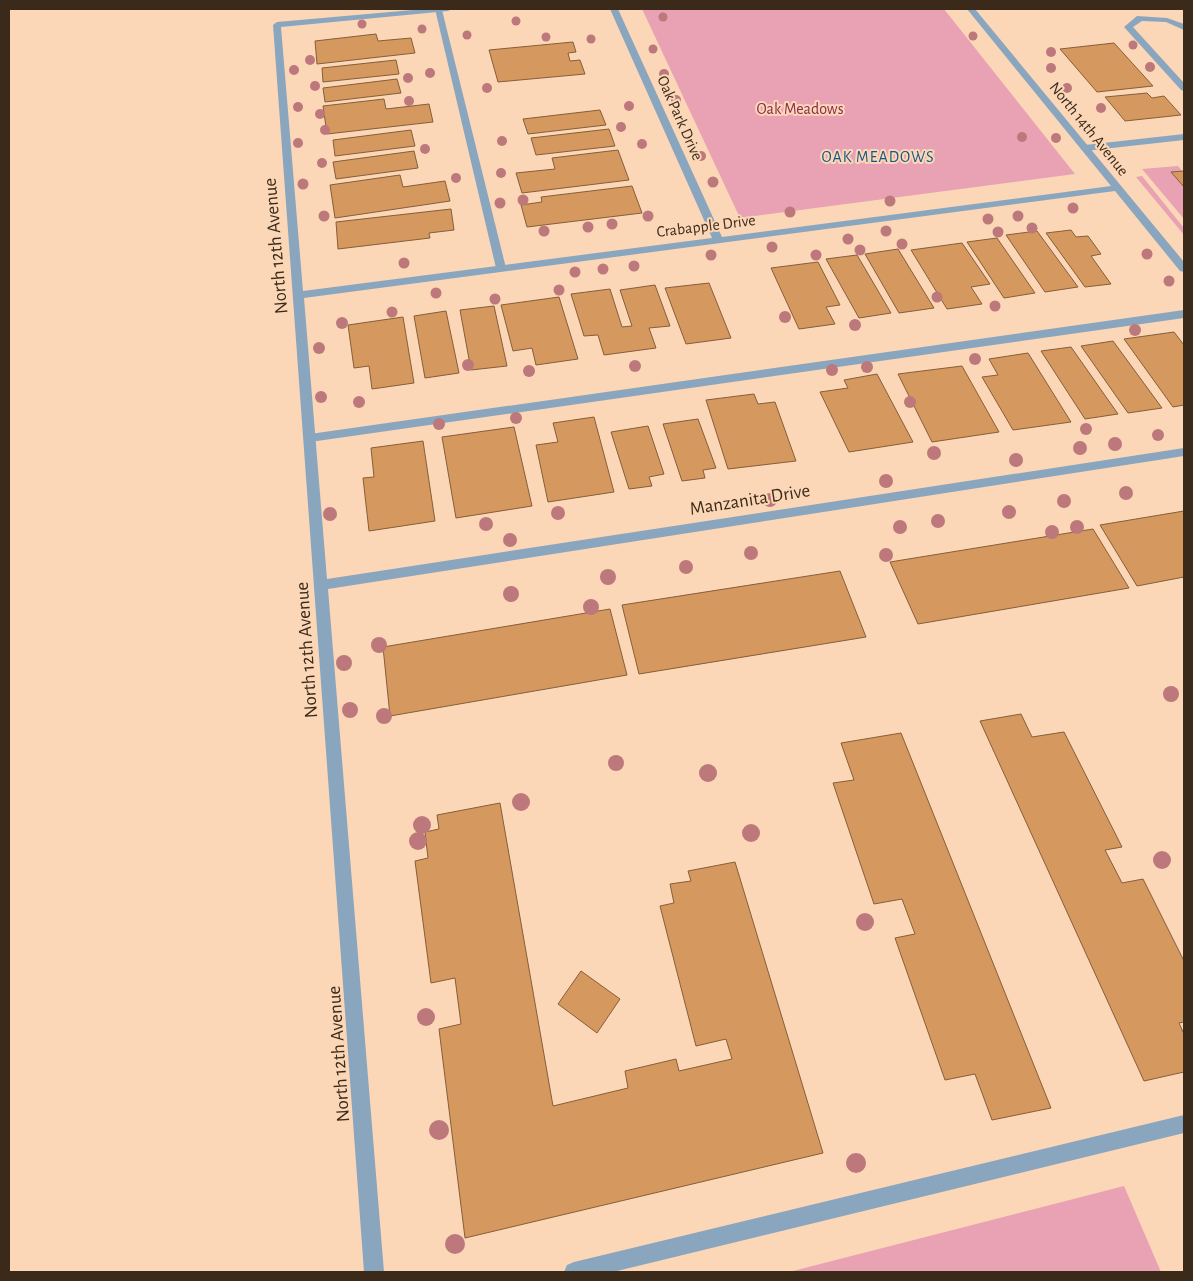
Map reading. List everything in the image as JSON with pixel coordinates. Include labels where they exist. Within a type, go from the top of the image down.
[{"type":"street","points":[[443,9],[501,268]]},
{"type":"street","name":"North 12th Avenue","points":[[374,1272],[277,25],[443,9]]},
{"type":"street","name":"Oak Park Drive","points":[[614,9],[718,240]]},
{"type":"street","name":"North 14th Avenue","points":[[971,9],[1184,269]]},
{"type":"street","points":[[1184,27],[1167,20],[1140,18],[1128,27],[1184,88]]},
{"type":"street","points":[[1085,148],[1184,137]]},
{"type":"street","name":"Crabapple Drive","points":[[299,295],[1118,188]]},
{"type":"street","points":[[310,438],[1184,314]]},
{"type":"street","name":"Manzanita Drive","points":[[321,585],[1184,452]]},
{"type":"street","points":[[574,1272],[1184,1124]]},
{"type":"green space","name":"Oak Meadows","points":[[642,9],[944,9],[1075,174],[740,218]]},
{"type":"green space","points":[[1178,166],[1183,172],[1178,173],[1184,181],[1184,219],[1142,169]]},
{"type":"green space","points":[[1142,176],[1184,228],[1184,235],[1136,177]]},
{"type":"green space","points":[[1124,1186],[1161,1272],[789,1272]]},
{"type":"building","points":[[376,34],[378,41],[411,38],[415,53],[317,64],[315,41]]},
{"type":"building","points":[[573,42],[576,52],[568,53],[570,61],[580,60],[585,74],[498,82],[489,50]]},
{"type":"building","points":[[1114,43],[1153,86],[1097,92],[1060,49]]},
{"type":"building","points":[[396,60],[399,74],[323,82],[322,68]]},
{"type":"building","points":[[397,79],[401,93],[325,102],[323,88]]},
{"type":"building","points":[[1147,93],[1152,98],[1164,96],[1181,115],[1125,121],[1105,97]]},
{"type":"building","points":[[384,99],[386,109],[429,104],[433,122],[327,134],[323,106]]},
{"type":"building","points":[[600,110],[606,125],[528,134],[523,119]]},
{"type":"building","points":[[609,129],[615,146],[536,155],[531,138]]},
{"type":"building","points":[[411,130],[415,146],[335,156],[333,140]]},
{"type":"building","points":[[618,150],[629,180],[522,193],[516,173],[555,169],[552,158]]},
{"type":"building","points":[[414,151],[418,168],[336,179],[333,162]]},
{"type":"building","points":[[1184,171],[1184,187],[1171,172]]},
{"type":"building","points":[[400,175],[403,187],[445,181],[450,201],[335,218],[330,185]]},
{"type":"building","points":[[632,186],[642,213],[527,227],[521,205],[542,202],[541,197]]},
{"type":"building","points":[[451,209],[454,230],[429,233],[430,238],[338,249],[336,222]]},
{"type":"building","points":[[1071,230],[1076,237],[1088,236],[1101,254],[1091,256],[1111,284],[1085,287],[1046,233]]},
{"type":"building","points":[[1037,231],[1078,287],[1045,292],[1006,235]]},
{"type":"building","points":[[997,238],[1035,293],[1004,298],[967,242]]},
{"type":"building","points":[[962,243],[990,284],[971,287],[982,304],[947,309],[911,250]]},
{"type":"building","points":[[898,249],[934,308],[899,313],[865,254]]},
{"type":"building","points":[[857,255],[891,313],[859,318],[826,259]]},
{"type":"building","points":[[818,262],[840,305],[826,307],[835,324],[799,329],[771,268]]},
{"type":"building","points":[[709,283],[731,338],[686,344],[665,288]]},
{"type":"building","points":[[655,285],[670,326],[649,328],[656,348],[604,355],[598,335],[584,336],[571,294],[610,289],[622,327],[632,326],[620,290]]},
{"type":"building","points":[[559,297],[578,359],[536,365],[532,348],[513,351],[501,305]]},
{"type":"building","points":[[494,306],[507,366],[471,370],[460,310]]},
{"type":"building","points":[[446,311],[459,373],[425,378],[414,316]]},
{"type":"building","points":[[403,317],[414,383],[372,389],[369,366],[354,368],[348,325]]},
{"type":"building","points":[[1174,332],[1184,345],[1184,405],[1173,407],[1124,339]]},
{"type":"building","points":[[1113,341],[1162,408],[1128,413],[1081,346]]},
{"type":"building","points":[[1071,347],[1118,414],[1085,419],[1041,351]]},
{"type":"building","points":[[1028,353],[1071,422],[1013,430],[982,377],[998,375],[989,359]]},
{"type":"building","points":[[962,366],[999,432],[932,442],[898,374]]},
{"type":"building","points":[[877,374],[913,442],[849,452],[820,392],[848,388],[844,380]]},
{"type":"building","points":[[754,394],[758,404],[775,402],[796,461],[728,469],[706,400]]},
{"type":"building","points":[[594,417],[614,492],[548,502],[536,445],[558,442],[553,423]]},
{"type":"building","points":[[698,419],[716,468],[703,470],[705,478],[682,481],[663,424]]},
{"type":"building","points":[[648,426],[664,474],[649,477],[652,486],[629,489],[611,432]]},
{"type":"building","points":[[514,427],[532,506],[456,518],[442,437]]},
{"type":"building","points":[[423,441],[435,521],[369,531],[363,478],[374,477],[371,448]]},
{"type":"building","points":[[1184,511],[1184,577],[1137,586],[1100,525]]},
{"type":"building","points":[[1093,529],[1129,588],[918,624],[890,562]]},
{"type":"building","points":[[840,571],[866,637],[639,674],[622,605]]},
{"type":"building","points":[[610,609],[627,675],[390,716],[383,647]]},
{"type":"building","points":[[1021,714],[1032,737],[1064,732],[1122,847],[1105,850],[1122,883],[1143,879],[1184,961],[1184,1022],[1179,1023],[1184,1034],[1184,1072],[1144,1081],[980,721]]},
{"type":"building","points":[[901,733],[1051,1108],[992,1120],[975,1074],[945,1080],[895,938],[915,934],[902,899],[874,904],[833,783],[854,780],[841,743]]},
{"type":"building","points":[[500,803],[553,1106],[628,1088],[625,1071],[676,1059],[679,1071],[732,1059],[726,1039],[696,1046],[660,906],[674,903],[670,884],[691,881],[688,871],[735,862],[823,1153],[465,1238],[439,1029],[461,1024],[455,978],[431,983],[415,861],[428,858],[425,832],[439,829],[437,815]]},
{"type":"building","points":[[581,971],[620,999],[597,1033],[558,1004]]},
{"type":"district","name":"OAK MEADOWS","points":[[878,157]]}]
